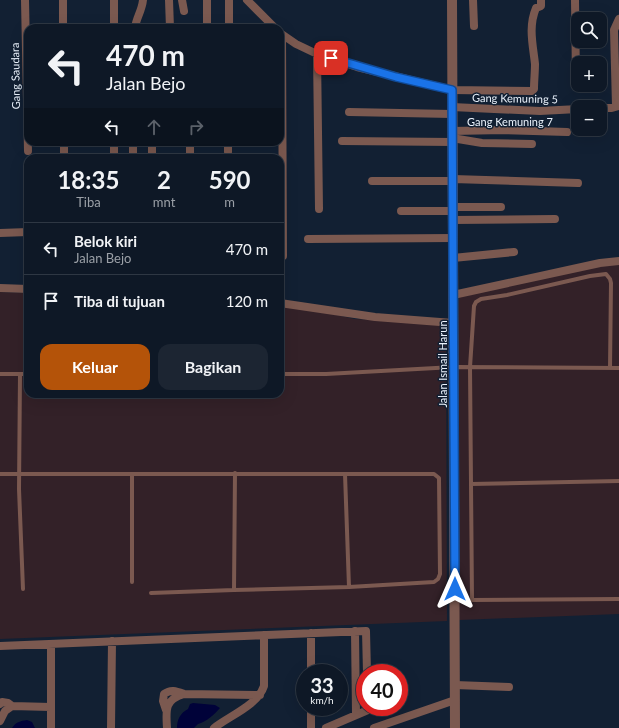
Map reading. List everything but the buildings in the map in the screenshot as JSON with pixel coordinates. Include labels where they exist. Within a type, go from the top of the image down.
[{"type":"street","name":"Gang Saudara","points":[[25,0],[25,24]]},
{"type":"street","points":[[63,0],[63,24]]},
{"type":"street","points":[[114,0],[114,24]]},
{"type":"street","points":[[136,24],[142,10],[143,0]]},
{"type":"street","points":[[169,0],[170,24]]},
{"type":"street","points":[[182,0],[184,11]]},
{"type":"street","points":[[207,0],[207,24]]},
{"type":"street","points":[[229,0],[229,24]]},
{"type":"street","points":[[247,0],[271,24]]},
{"type":"street","name":"Jalan Ismail Harun","points":[[452,0],[455,728]]},
{"type":"street","points":[[473,0],[474,26]]},
{"type":"street","points":[[284,36],[296,44],[317,54],[364,68],[452,90],[532,91],[534,89],[535,66],[531,33],[532,18],[536,8],[541,6],[541,0]]},
{"type":"street","points":[[575,0],[576,56]]},
{"type":"street","points":[[607,108],[618,106],[614,30],[619,19]]},
{"type":"street","points":[[317,54],[319,209]]},
{"type":"street","name":"Gang Kemuning 5","points":[[349,112],[452,110],[540,111],[571,109]]},
{"type":"street","name":"Gang Kemuning 7","points":[[452,137],[504,130],[567,132]]},
{"type":"street","points":[[342,141],[452,137],[482,143],[532,144]]},
{"type":"street","name":"Gang Saudara","points":[[28,146],[28,151]]},
{"type":"street","points":[[228,146],[228,152]]},
{"type":"street","points":[[372,181],[453,180],[578,183]]},
{"type":"street","points":[[453,213],[501,207]]},
{"type":"street","points":[[401,211],[555,219]]},
{"type":"street","points":[[0,233],[24,232]]},
{"type":"street","points":[[308,239],[453,238]]},
{"type":"street","points":[[453,258],[514,252]]},
{"type":"street","points":[[453,295],[619,261]]},
{"type":"street","points":[[0,288],[24,289]]},
{"type":"street","points":[[284,304],[375,317],[453,323]]},
{"type":"street","points":[[326,728],[356,715],[355,631]]},
{"type":"street","points":[[0,646],[366,631],[367,664]]},
{"type":"street","points":[[311,633],[311,664]]},
{"type":"street","points":[[214,728],[244,708],[262,693],[264,686],[264,635]]},
{"type":"street","points":[[111,728],[112,641]]},
{"type":"street","points":[[51,644],[51,728]]},
{"type":"street","points":[[455,685],[509,687]]},
{"type":"street","points":[[167,728],[166,710],[163,701],[164,694],[169,690],[184,694],[260,695]]},
{"type":"street","points":[[374,728],[455,700]]},
{"type":"street","points":[[0,704],[2,702],[8,703],[12,706],[51,707]]},
{"type":"street","points":[[0,721],[5,711],[12,706]]},
{"type":"street","points":[[311,716],[311,728]]},
{"type":"lane","points":[[610,368],[611,283],[606,274],[590,276],[478,300],[472,310],[470,367],[472,600],[619,599]]},
{"type":"lane","points":[[284,374],[326,374],[454,367],[619,368]]},
{"type":"lane","points":[[0,374],[24,374]]},
{"type":"lane","points":[[20,374],[19,474],[23,589]]},
{"type":"lane","points":[[0,474],[132,475],[235,473],[429,473],[434,474],[439,478],[440,574],[438,579],[434,582],[349,587],[151,593]]},
{"type":"lane","points":[[234,590],[235,473]]},
{"type":"lane","points":[[345,474],[349,587]]},
{"type":"lane","points":[[132,475],[132,582]]},
{"type":"lane","points":[[471,484],[619,481]]},
{"type":"shaded area","points":[[619,260],[619,614],[459,620],[459,296]]},
{"type":"shaded area","points":[[0,292],[24,293],[24,398],[284,398],[284,304],[355,319],[446,324],[447,621],[0,639]]},
{"type":"shaded area","points":[[190,704],[215,705],[220,708],[210,718],[198,724],[194,728],[177,728],[180,717],[188,709]]},
{"type":"shaded area","points":[[27,720],[32,722],[35,728],[12,728],[18,722]]},
{"type":"route","points":[[331,58],[357,67],[452,90],[455,589]]}]
